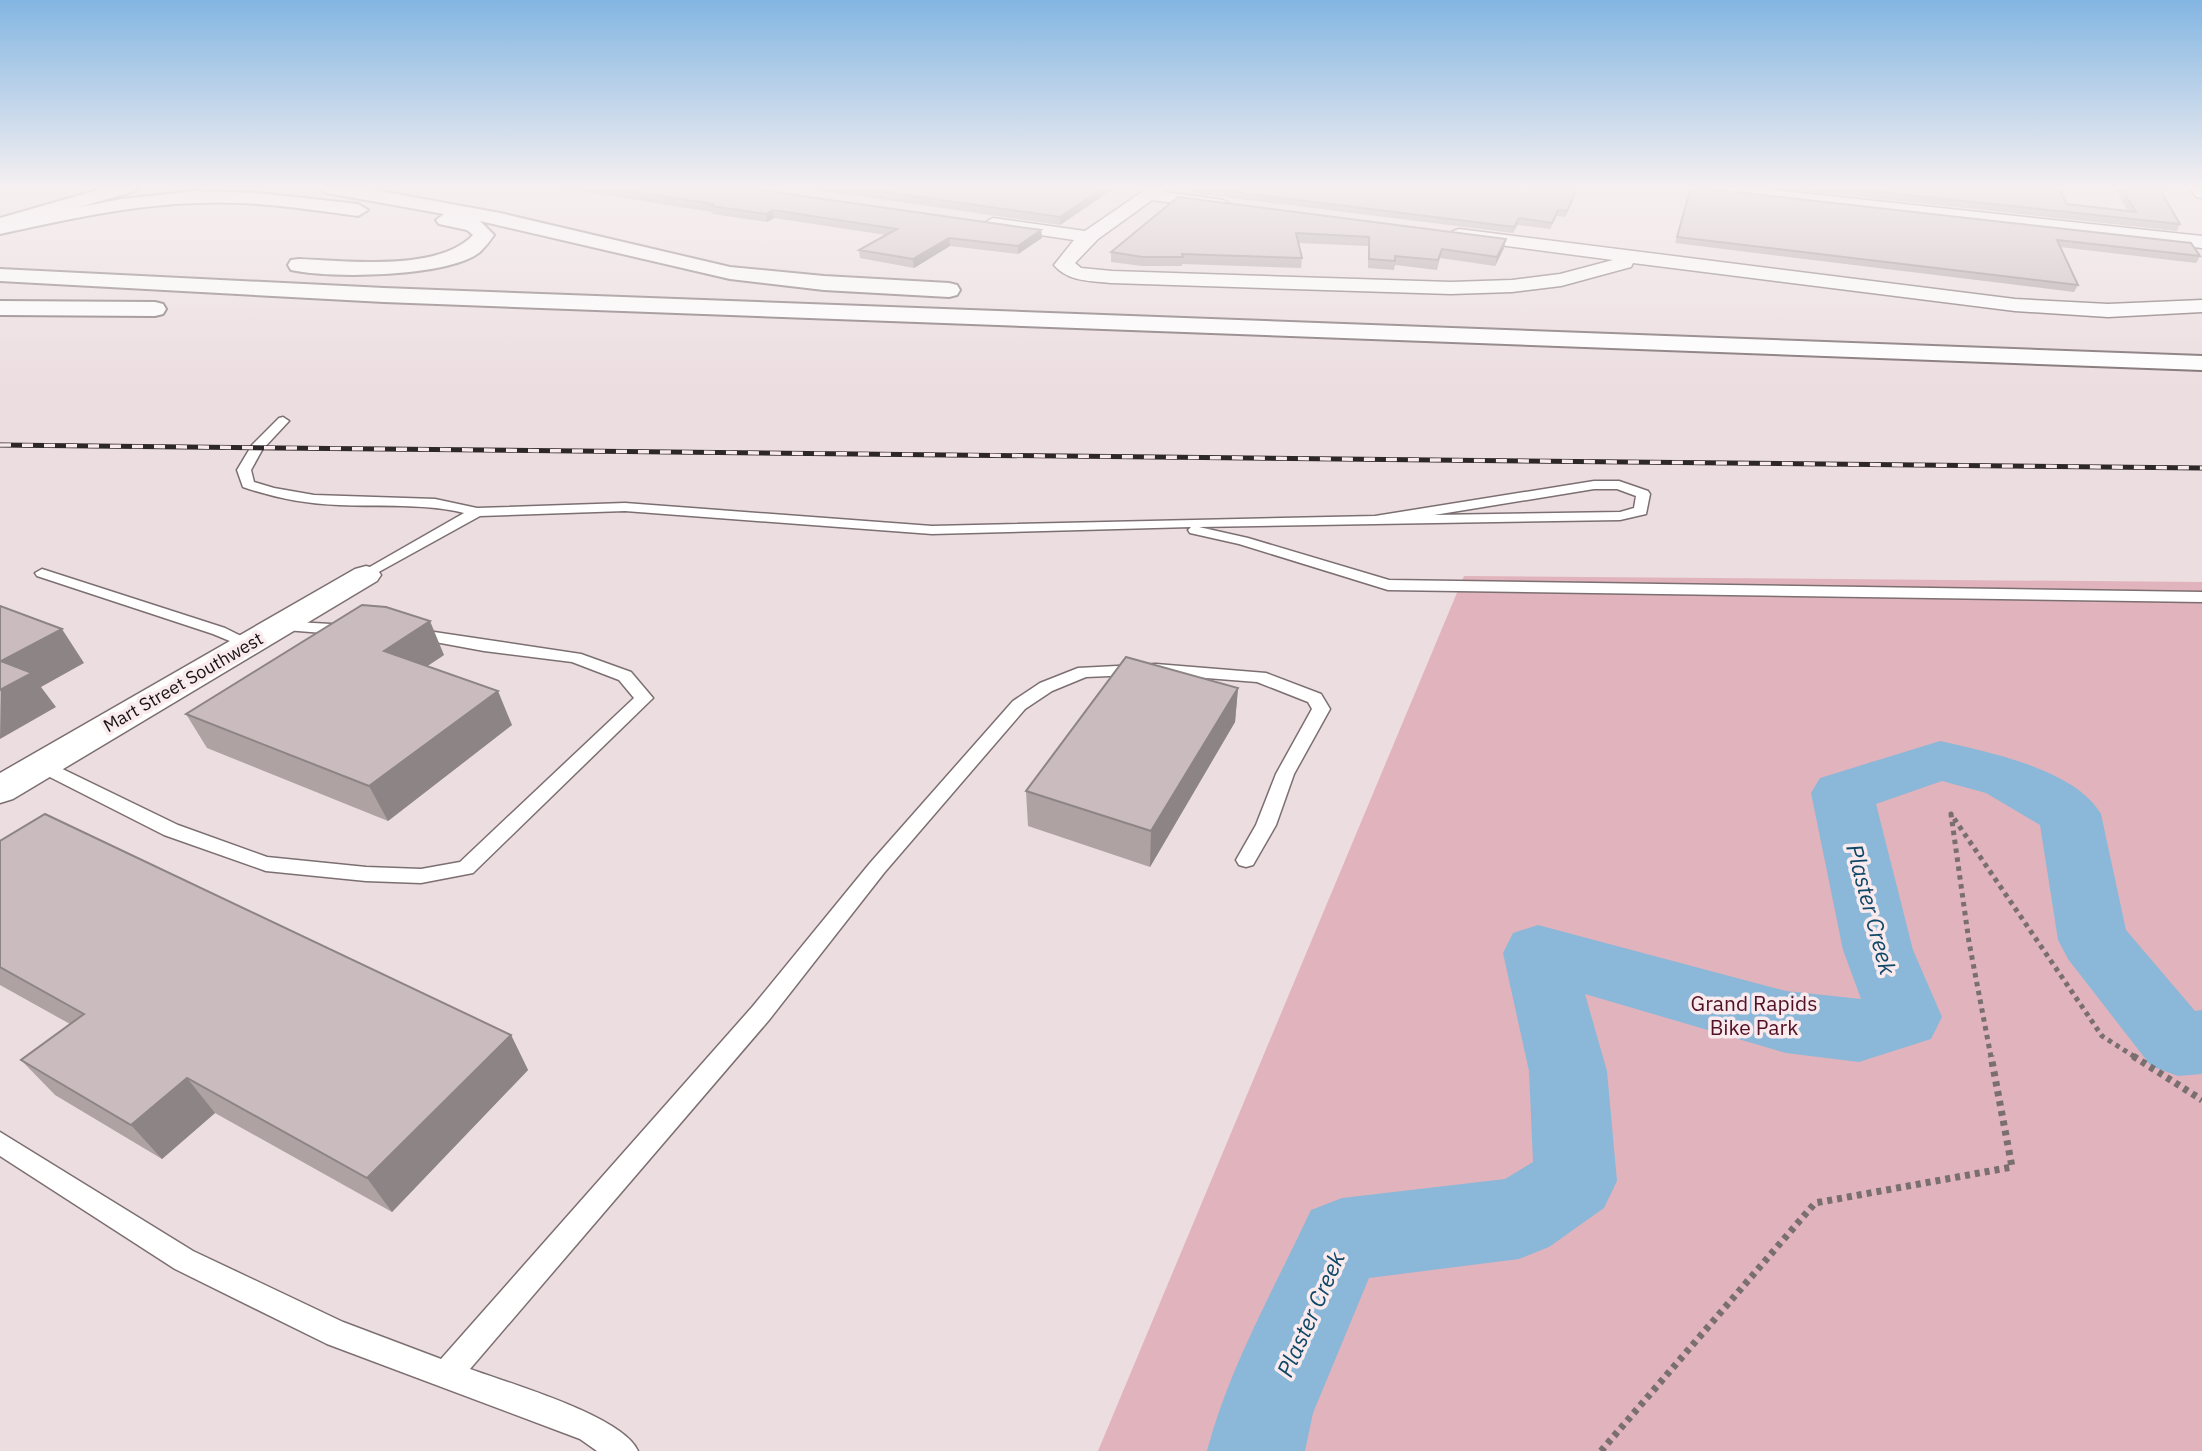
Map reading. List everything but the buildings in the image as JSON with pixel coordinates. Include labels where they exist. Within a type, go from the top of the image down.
[{"type":"main road","points":[[280,265],[380,267],[422,264],[453,255]]},
{"type":"main road","points":[[652,255],[730,273],[824,284],[970,291]]},
{"type":"main road","points":[[1,265],[110,261]]},
{"type":"main road","points":[[1,265],[2202,345]]},
{"type":"main road","points":[[1,265],[371,295],[2202,363]]},
{"type":"main road","points":[[1091,296],[1159,300]]},
{"type":"main road","points":[[0,308],[181,309]]},
{"type":"main road","points":[[220,309],[1371,342],[1599,341]]},
{"type":"main road","points":[[1311,309],[1518,320]]},
{"type":"street","points":[[1069,255],[1064,265],[1067,268],[1076,272],[1112,277],[1451,288],[1512,286],[1561,280],[1645,258]]},
{"type":"street","points":[[1619,255],[2091,312],[2151,312],[2202,306]]},
{"type":"street","name":"Mart Street Southwest","points":[[0,790],[366,575]]},
{"type":"lane","points":[[283,421],[257,448],[244,470],[248,484],[273,494],[320,501],[432,503],[477,512],[625,507],[932,530],[1165,523],[1374,520],[1620,516],[1641,511],[1643,494],[1619,485],[1594,485],[1374,520]]},
{"type":"lane","points":[[366,575],[477,512]]},
{"type":"lane","points":[[1165,523],[1243,541],[1388,585],[2202,597]]},
{"type":"lane","points":[[42,573],[219,631],[249,644]]},
{"type":"lane","points":[[279,626],[370,631]]},
{"type":"lane","points":[[42,766],[171,830],[266,864],[366,874],[421,876],[466,868],[644,698],[625,676],[575,657],[397,632]]},
{"type":"lane","points":[[446,1375],[752,1023],[877,867],[1019,705],[1046,687],[1084,672],[1156,669],[1259,677],[1315,698],[1321,709],[1285,774],[1266,825],[1246,860]]},
{"type":"lane","points":[[0,1143],[184,1260],[337,1334],[589,1428],[623,1451]]},
{"type":"path","points":[[1601,1451],[1815,1203],[2012,1167],[1969,942],[1951,814],[2102,1036],[2202,1100]]},
{"type":"green space","name":"Grand Rapids Bike Park","points":[[1464,576],[2202,582],[2202,1451],[1098,1451]]},
{"type":"waterway","name":"Plaster Creek","points":[[1256,1451],[1265,1413],[1342,1240],[1519,1218],[1575,1181],[1568,1071],[1538,953],[1786,1022],[1859,1031],[1905,1017],[1878,950],[1842,793],[1940,761],[2006,777],[2070,814],[2093,940],[2178,1044],[2202,1042]]},
{"type":"railway","points":[[0,445],[2202,468]]}]
